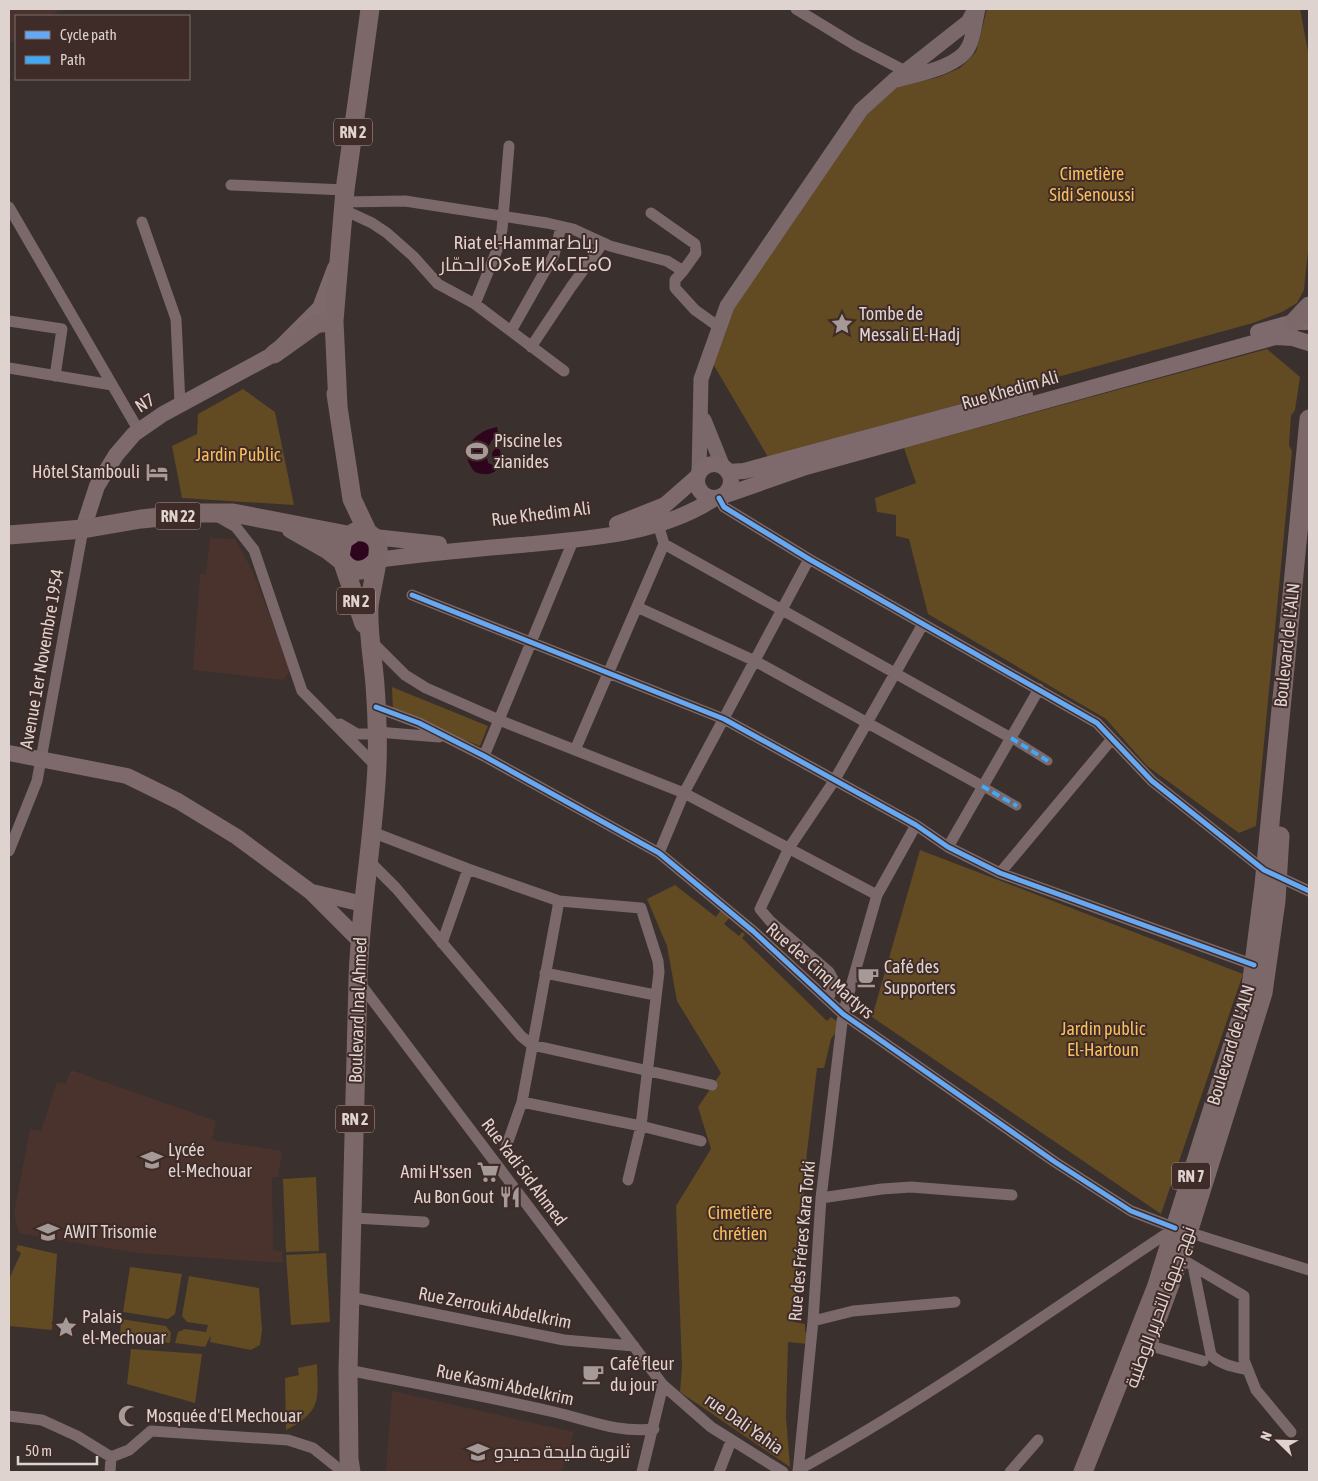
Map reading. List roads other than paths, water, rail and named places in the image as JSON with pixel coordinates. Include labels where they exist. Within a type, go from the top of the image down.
[{"type":"main road","name":"RN 2","points":[[348,535],[352,499],[329,352],[345,201],[370,9]]},
{"type":"main road","name":"N7","points":[[83,529],[97,486],[116,455],[138,430],[180,404],[274,354],[320,308],[339,256]]},
{"type":"main road","points":[[1302,322],[1309,306]]},
{"type":"main road","name":"RN 2","points":[[331,321],[338,406]]},
{"type":"main road","points":[[274,354],[316,324],[331,321]]},
{"type":"main road","name":"Rue Khedim Ali","points":[[726,470],[754,468],[1302,322]]},
{"type":"main road","name":"Rue Khedim Ali","points":[[377,560],[572,541],[658,524],[715,499],[806,467],[1275,337],[1309,343]]},
{"type":"main road","points":[[274,354],[307,338],[324,343],[329,352]]},
{"type":"main road","name":"Boulevard de L'ALN","points":[[1271,873],[1309,419]]},
{"type":"main road","points":[[718,465],[726,470],[731,484],[715,499],[707,497],[701,492],[698,484],[699,475],[707,466],[718,465]]},
{"type":"main road","name":"Rue Khedim Ali","points":[[371,535],[418,544],[450,545],[560,534],[612,526],[637,518],[665,505],[699,475]]},
{"type":"main road","name":"RN 2","points":[[352,499],[371,535]]},
{"type":"main road","name":"RN 22","points":[[9,534],[83,529],[141,519],[233,513],[348,535]]},
{"type":"main road","name":"RN 22","points":[[274,520],[328,550],[343,562]]},
{"type":"main road","name":"Boulevard de L'ALN","points":[[1084,1472],[1182,1230],[1251,987],[1271,873],[1288,731],[1309,521]]},
{"type":"main road","points":[[355,532],[371,535],[379,548],[377,560],[367,570],[354,570],[343,562],[340,556],[340,545],[348,535],[355,532]]},
{"type":"main road","name":"RN 2","points":[[369,639],[369,602],[377,560]]},
{"type":"main road","name":"RN 2","points":[[343,562],[369,639]]},
{"type":"main road","name":"Boulevard Inal Ahmed","points":[[352,1472],[349,1459],[348,1370],[354,1218],[359,940],[372,832],[378,733],[369,639]]},
{"type":"main road","points":[[9,753],[127,776],[178,801],[237,837],[311,892],[359,940]]},
{"type":"main road","name":"نهج جبهة التحرير الوطنية","points":[[1096,1472],[1148,1345],[1187,1262],[1182,1230],[1263,993],[1271,873]]},
{"type":"main road","points":[[311,892],[363,904]]},
{"type":"street","points":[[796,9],[855,45],[906,71]]},
{"type":"street","points":[[699,475],[699,402],[701,379],[727,306],[861,110],[893,81],[968,22],[977,9]]},
{"type":"street","points":[[893,81],[937,69],[955,61],[969,48],[977,9]]},
{"type":"street","points":[[476,304],[497,250],[504,216],[509,146]]},
{"type":"street","points":[[231,185],[345,201],[405,201],[573,229],[604,244],[667,261],[683,271]]},
{"type":"street","points":[[345,201],[387,233],[413,256],[438,284],[476,304],[564,371]]},
{"type":"street","points":[[9,207],[138,430]]},
{"type":"street","points":[[651,213],[695,244],[696,253],[675,280],[675,288],[695,310],[719,327]]},
{"type":"street","points":[[142,222],[176,319],[180,404]]},
{"type":"street","points":[[511,332],[554,254],[561,227]]},
{"type":"street","points":[[532,347],[570,287],[604,244]]},
{"type":"street","points":[[9,321],[62,329],[75,321]]},
{"type":"street","points":[[55,376],[62,329]]},
{"type":"street","points":[[9,368],[112,385]]},
{"type":"street","points":[[699,402],[709,435],[726,470]]},
{"type":"street","points":[[715,499],[724,507],[809,559],[1097,723],[1152,781],[1271,873],[1309,890]]},
{"type":"street","points":[[211,513],[236,528],[254,550],[302,691],[357,749],[377,767]]},
{"type":"street","points":[[575,750],[610,674],[664,544],[658,524]]},
{"type":"street","name":"Avenue 1er Novembre 1954","points":[[9,851],[37,781],[42,760],[83,529]]},
{"type":"street","points":[[484,756],[572,541]]},
{"type":"street","points":[[664,544],[895,672],[1048,761]]},
{"type":"street","points":[[659,853],[684,793],[809,559]]},
{"type":"street","points":[[412,595],[724,719],[916,825],[948,847],[1000,873],[1254,965]]},
{"type":"street","points":[[638,607],[755,661],[1017,806]]},
{"type":"street","points":[[828,999],[834,983],[829,972],[770,921],[760,909],[789,848],[834,781],[923,624]]},
{"type":"street","points":[[369,639],[405,675],[418,684],[499,720],[684,793],[877,895]]},
{"type":"street","points":[[948,847],[1040,689]]},
{"type":"street","points":[[376,708],[419,723],[446,738]]},
{"type":"street","points":[[328,717],[353,732],[408,733],[446,738]]},
{"type":"street","name":"Rue des Cinq Martyrs","points":[[446,738],[484,756],[659,853],[753,931],[843,1014],[1055,1162],[1131,1211],[1182,1230],[1309,1270]]},
{"type":"street","points":[[1000,873],[1112,739]]},
{"type":"street","name":"Rue des Fréres Kara Torki","points":[[798,1471],[813,1321],[822,1198],[843,1014],[877,895],[916,825]]},
{"type":"street","points":[[372,832],[468,870],[559,901],[641,908],[658,961],[641,1126],[628,1180]]},
{"type":"street","points":[[369,861],[396,888],[521,1036],[532,1045],[712,1086]]},
{"type":"street","points":[[442,942],[468,870]]},
{"type":"street","points":[[505,1150],[522,1102],[559,901]]},
{"type":"street","points":[[545,973],[655,995]]},
{"type":"street","name":"Rue Yadi Sid Ahmed","points":[[358,980],[663,1385]]},
{"type":"street","points":[[522,1102],[641,1126],[701,1141]]},
{"type":"street","points":[[822,1198],[882,1189],[912,1188],[1012,1195]]},
{"type":"street","points":[[354,1218],[424,1222]]},
{"type":"street","points":[[798,1471],[838,1448],[1182,1230]]},
{"type":"street","points":[[1187,1262],[1244,1296],[1244,1360],[1256,1390],[1291,1432]]},
{"type":"street","points":[[1187,1262],[1211,1355],[1216,1360],[1227,1365],[1248,1370]]},
{"type":"street","name":"Rue Zerrouki Abdelkrim","points":[[351,1297],[564,1340],[634,1346]]},
{"type":"street","points":[[813,1321],[853,1311],[955,1302]]},
{"type":"street","points":[[1148,1345],[1203,1361]]},
{"type":"street","name":"Rue Kasmi Abdelkrim","points":[[348,1370],[556,1412],[620,1430],[654,1428]]},
{"type":"street","points":[[642,1472],[663,1385]]},
{"type":"street","name":"rue Dali Yahia","points":[[663,1385],[711,1427],[782,1472]]},
{"type":"street","points":[[9,1416],[42,1420],[77,1436],[111,1457]]},
{"type":"street","points":[[111,1457],[129,1450],[151,1431],[191,1432],[288,1440],[313,1448],[343,1472]]},
{"type":"street","points":[[1010,1472],[1038,1440]]},
{"type":"street","points":[[720,1472],[731,1441]]},
{"type":"street","points":[[110,1472],[111,1457]]},
{"type":"place","name":"Tombe de Messali El-Hadj","points":[[842,324]]},
{"type":"place","name":"Piscine les zianides","points":[[477,451]]},
{"type":"place","name":"Hôtel Stambouli","points":[[157,472]]},
{"type":"place","name":"Café des Supporters","points":[[868,977]]},
{"type":"place","name":"Lycée el-Mechouar","points":[[152,1160]]},
{"type":"place","name":"Ami H'ssen","points":[[488,1172]]},
{"type":"place","name":"Au Bon Gout","points":[[510,1197]]},
{"type":"place","name":"AWIT Trisomie","points":[[48,1232]]},
{"type":"place","name":"Palais el-Mechouar","points":[[66,1327]]},
{"type":"place","name":"Café fleur du jour","points":[[593,1374]]},
{"type":"place","name":"Mosquée d'El Mechouar","points":[[129,1416]]},
{"type":"place","name":"ثانوية مليحة حميدو","points":[[478,1452]]},
{"type":"district","name":"Riat el-Hammar رياط الحمّار ⵔⵢⴰⵟ ⵍⵃⴰⵎⵎⴰⵔ","points":[[526,253]]},
{"type":"park label","name":"Cimetière Sidi Senoussi","points":[[1092,184]]},
{"type":"park label","name":"Jardin Public","points":[[238,455]]},
{"type":"park label","name":"Jardin public El-Hartoun","points":[[1103,1039]]},
{"type":"park label","name":"Cimetière chrétien","points":[[740,1223]]}]
